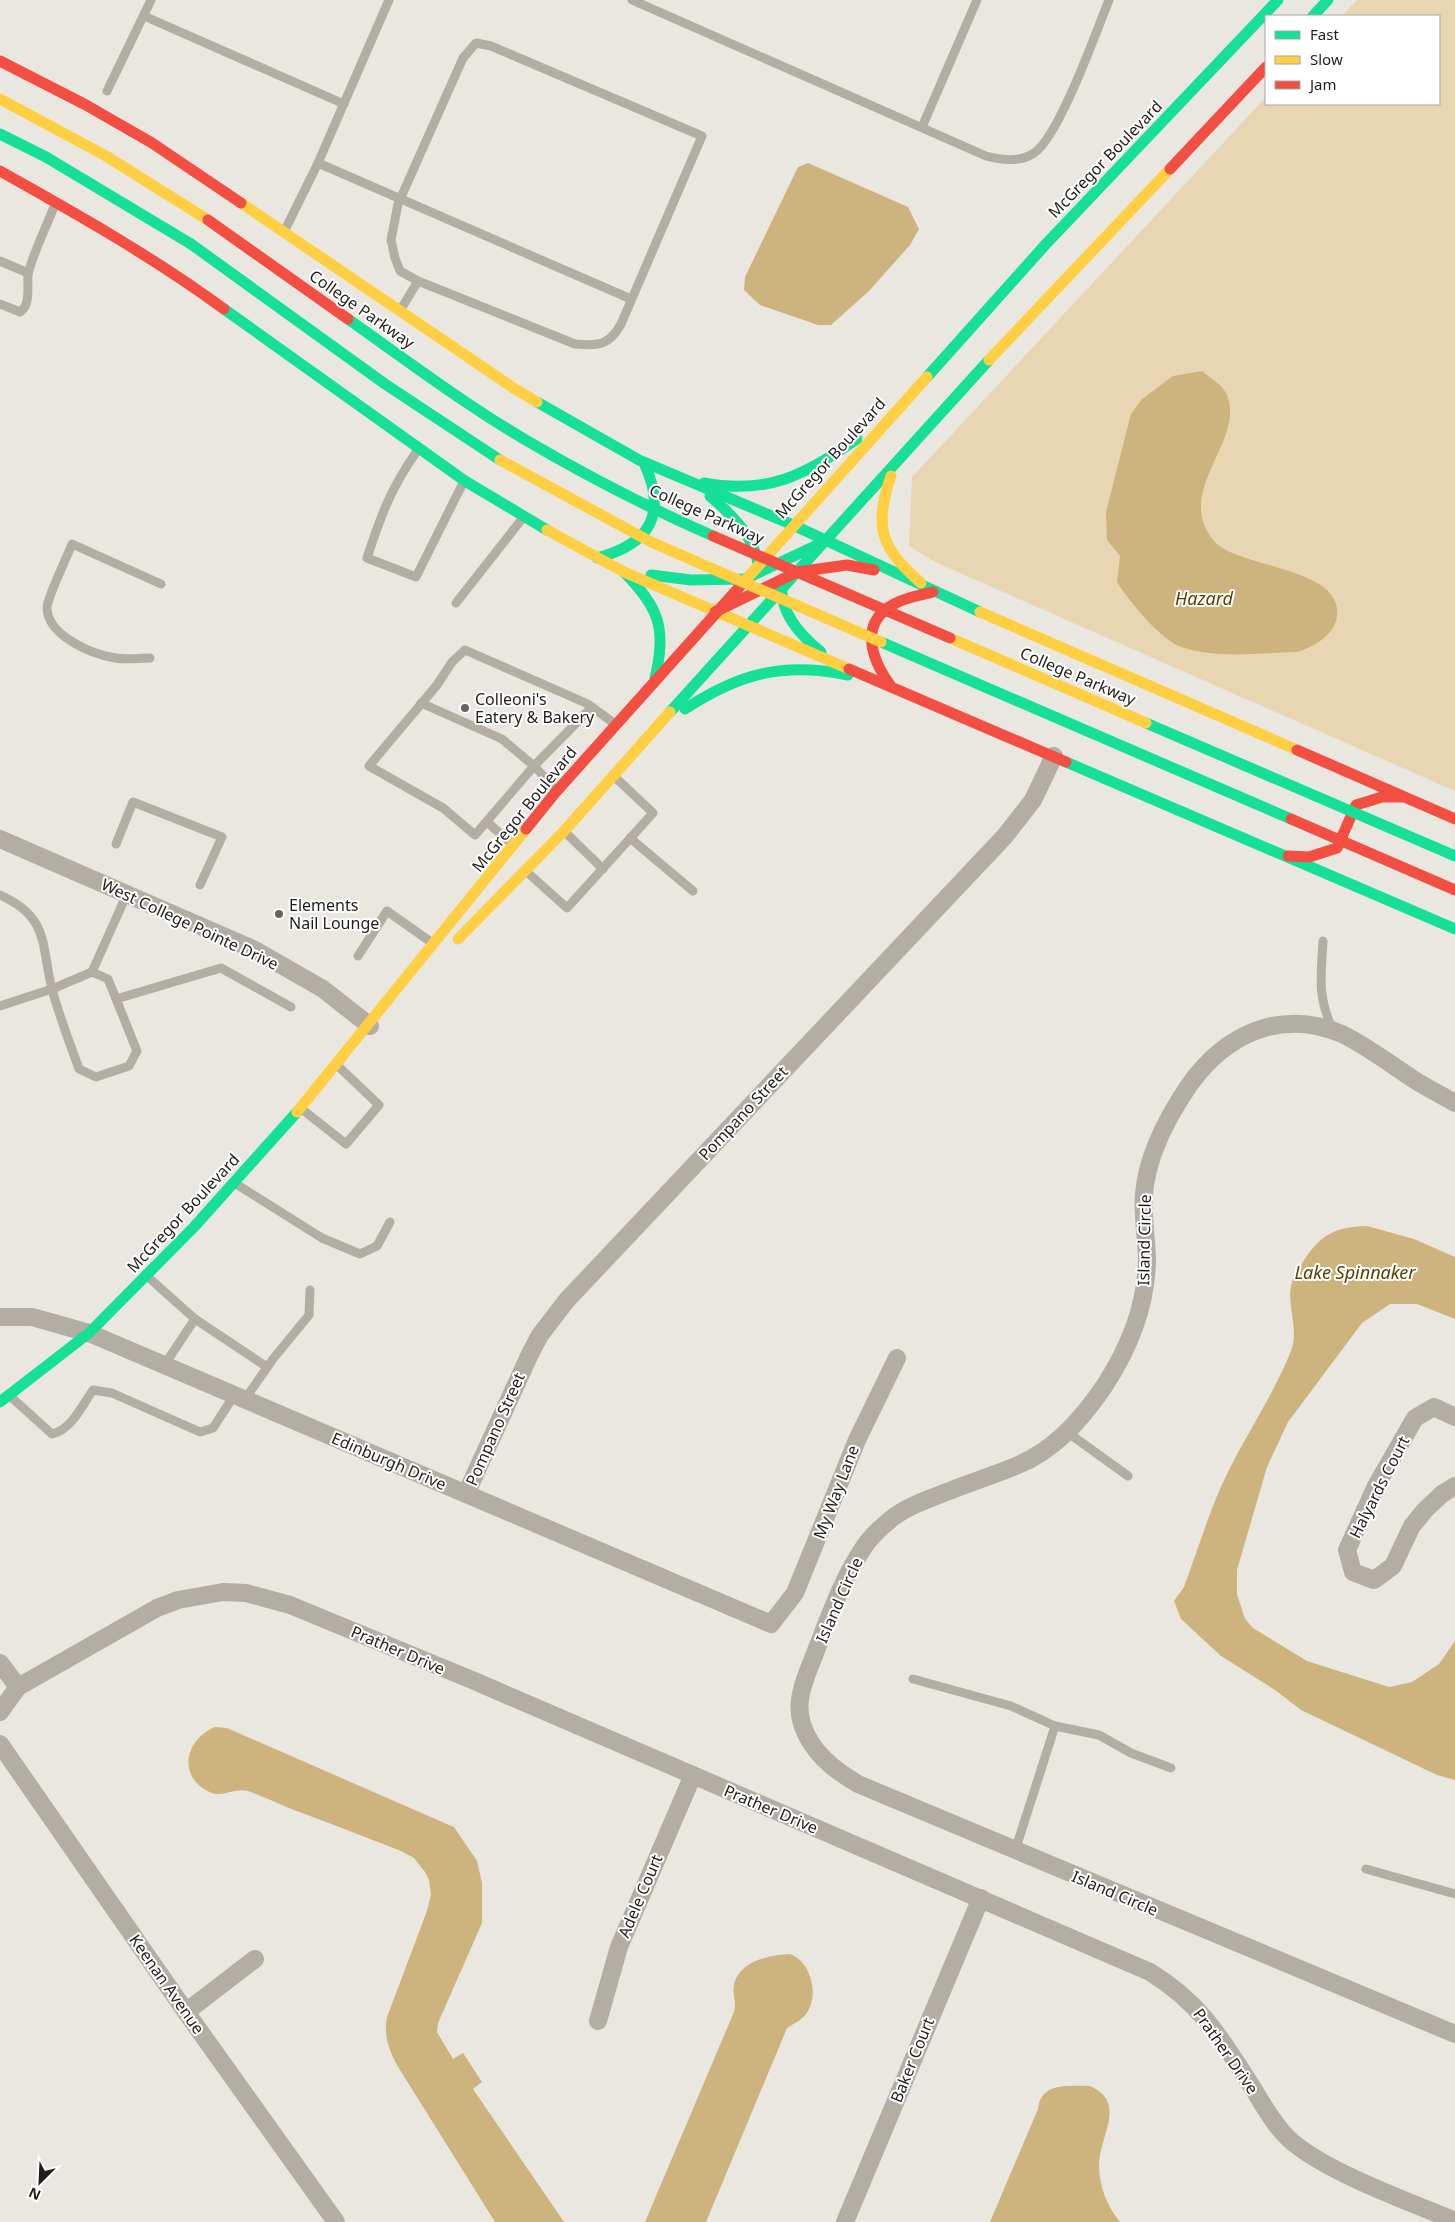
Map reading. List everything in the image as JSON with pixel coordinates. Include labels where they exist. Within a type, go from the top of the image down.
[{"type":"main road","name":"McGregor Boulevard","points":[[759,568],[794,524],[1046,244],[1278,0]]},
{"type":"main road","points":[[1314,15],[1328,0]]},
{"type":"main road","points":[[0,61],[86,105],[152,143],[515,390],[644,463],[794,524],[933,592],[1455,819]]},
{"type":"main road","points":[[448,948],[564,831],[781,585],[797,572],[828,540],[971,379],[1265,68]]},
{"type":"main road","name":"College Parkway","points":[[0,99],[54,126],[140,176],[208,220],[462,399],[524,439],[656,510],[1455,856]]},
{"type":"main road","points":[[0,134],[87,180],[191,244],[440,421],[513,468],[634,533],[1455,890]]},
{"type":"main road","points":[[0,171],[172,271],[464,481],[523,517],[597,558],[624,572],[746,626],[890,685],[1455,929]]},
{"type":"main road","points":[[668,473],[729,488],[767,487],[811,469],[888,418]]},
{"type":"main road","points":[[597,558],[614,555],[634,545],[651,525],[656,510],[656,489],[644,463]]},
{"type":"main road","points":[[895,465],[880,511],[880,523],[886,543],[894,558],[933,592]]},
{"type":"main road","points":[[697,485],[723,507],[752,544],[759,568],[746,626]]},
{"type":"main road","points":[[794,524],[781,585],[786,611],[796,628],[811,645],[838,665]]},
{"type":"main road","points":[[624,572],[691,580],[745,579],[759,568],[786,561],[828,540]]},
{"type":"main road","points":[[797,572],[847,565],[893,573]]},
{"type":"main road","points":[[624,572],[644,591],[662,631],[660,659],[654,681]]},
{"type":"main road","name":"McGregor Boulevard","points":[[5,1399],[89,1333],[147,1277],[234,1183],[338,1065],[557,790],[745,579]]},
{"type":"main road","points":[[715,612],[754,593],[781,585]]},
{"type":"main road","points":[[890,685],[876,666],[870,646],[874,624],[888,607],[933,592]]},
{"type":"main road","points":[[652,732],[715,689],[766,670],[812,668],[835,671],[890,685]]},
{"type":"main road","points":[[1283,855],[1309,857],[1337,848],[1356,805],[1349,790],[1326,763]]},
{"type":"main road","points":[[1356,805],[1382,797],[1404,797]]},
{"type":"main road","points":[[1337,848],[1345,864],[1363,890]]},
{"type":"main road","name":"McGregor Boulevard","points":[[370,1026],[434,962]]},
{"type":"street","name":"Pompano Street","points":[[466,1494],[530,1354],[540,1335],[566,1300],[1005,836],[1033,800],[1054,756]]},
{"type":"street","name":"West College Pointe Drive","points":[[0,839],[93,878],[126,896],[255,950],[323,989],[370,1026]]},
{"type":"street","name":"Island Circle","points":[[1455,1103],[1415,1080],[1360,1044],[1333,1031],[1296,1024],[1273,1026],[1250,1032],[1229,1042],[1213,1056],[1186,1091],[1164,1129],[1147,1175],[1144,1196],[1146,1268],[1136,1324],[1128,1344],[1104,1386],[1067,1432],[1040,1454],[1020,1465],[914,1505],[894,1516],[878,1530],[863,1548],[844,1584],[806,1678],[800,1700],[801,1722],[810,1741],[822,1758],[840,1773],[879,1794],[1455,2034]]},
{"type":"street","name":"Edinburgh Drive","points":[[0,1317],[32,1317],[89,1333],[771,1624]]},
{"type":"street","name":"My Way Lane","points":[[771,1624],[795,1593],[857,1440],[897,1358]]},
{"type":"street","name":"Halyards Court","points":[[1455,1417],[1434,1407],[1415,1418],[1389,1462],[1347,1550],[1353,1572],[1374,1580],[1393,1566],[1412,1526],[1442,1494],[1455,1486]]},
{"type":"street","name":"Prather Drive","points":[[0,1712],[18,1687],[157,1608],[198,1595],[223,1592],[246,1593],[290,1605],[1130,1962],[1168,1983],[1205,2016],[1273,2120],[1294,2143],[1306,2152],[1348,2175],[1455,2221]]},
{"type":"street","points":[[0,1663],[18,1687]]},
{"type":"street","name":"Keenan Avenue","points":[[0,1744],[186,2012],[336,2222]]},
{"type":"street","name":"Adele Court","points":[[598,2021],[619,1947],[693,1775]]},
{"type":"street","name":"Baker Court","points":[[845,2222],[981,1898]]},
{"type":"street","points":[[186,2012],[255,1959]]},
{"type":"lane","points":[[107,91],[151,0]]},
{"type":"lane","points":[[284,232],[318,163],[389,0]]},
{"type":"lane","points":[[632,0],[986,156],[1004,160],[1034,153],[1055,130],[1109,0]]},
{"type":"lane","points":[[922,127],[977,0]]},
{"type":"lane","points":[[144,16],[344,104]]},
{"type":"lane","points":[[476,43],[491,46],[702,136],[614,336],[606,342],[591,345],[575,344],[418,281],[400,271],[391,240],[400,200],[463,58],[476,43]]},
{"type":"lane","points":[[318,163],[631,299]]},
{"type":"lane","points":[[0,304],[20,312],[23,310],[28,290],[28,273],[56,202]]},
{"type":"lane","points":[[0,261],[28,273]]},
{"type":"lane","points":[[400,311],[418,281]]},
{"type":"lane","points":[[418,448],[396,480],[381,514],[367,558],[416,577],[464,481]]},
{"type":"lane","points":[[456,603],[498,552],[523,517]]},
{"type":"lane","points":[[150,658],[115,658],[85,648],[65,637],[52,626],[46,607],[72,544],[161,584]]},
{"type":"lane","points":[[592,707],[534,766],[475,835],[443,808],[369,766],[437,685],[452,662],[465,650],[592,707],[616,724]]},
{"type":"lane","points":[[421,703],[502,739],[534,766],[557,790]]},
{"type":"lane","points":[[526,871],[567,908],[653,813],[613,775]]},
{"type":"lane","points":[[116,844],[133,802],[222,838],[200,885]]},
{"type":"lane","points":[[487,822],[514,845]]},
{"type":"lane","points":[[564,831],[603,868]]},
{"type":"lane","points":[[630,838],[693,892]]},
{"type":"lane","points":[[0,895],[34,919],[45,942],[52,989],[79,1069],[96,1077],[129,1066],[137,1051],[108,979],[92,972]]},
{"type":"lane","points":[[0,1006],[52,989],[92,972],[126,896]]},
{"type":"lane","points":[[358,956],[387,911],[435,945]]},
{"type":"lane","points":[[1322,941],[1319,974],[1321,992],[1324,1011],[1333,1031]]},
{"type":"lane","points":[[116,999],[221,968],[291,1007]]},
{"type":"lane","points":[[301,1108],[346,1144],[379,1105],[338,1065]]},
{"type":"lane","points":[[234,1183],[322,1238],[360,1254],[377,1246],[390,1222]]},
{"type":"lane","points":[[147,1277],[195,1319],[267,1367]]},
{"type":"lane","points":[[5,1399],[52,1434],[62,1431],[72,1421],[93,1390],[112,1393],[200,1432],[213,1428],[267,1367],[309,1315],[310,1290]]},
{"type":"lane","points":[[165,1364],[195,1319]]},
{"type":"lane","points":[[1067,1432],[1128,1476]]},
{"type":"lane","points":[[913,1679],[1011,1706],[1055,1726],[1099,1735],[1131,1752],[1171,1768]]},
{"type":"lane","points":[[1015,1851],[1055,1726]]},
{"type":"lane","points":[[1366,1869],[1455,1894]]},
{"type":"shaded area","points":[[1357,0],[1455,0],[1455,791],[935,562],[909,546],[912,477],[1265,98],[1265,105],[1440,105],[1440,15],[1343,15]]},
{"type":"water","points":[[808,163],[908,207],[919,229],[910,245],[869,291],[831,325],[818,325],[760,305],[744,290],[745,277],[798,167]]},
{"type":"water","name":"Hazard","points":[[1202,371],[1225,391],[1230,413],[1227,431],[1204,486],[1201,505],[1204,523],[1215,542],[1228,551],[1290,571],[1310,579],[1327,590],[1336,603],[1334,627],[1320,641],[1302,650],[1296,652],[1223,654],[1195,651],[1181,647],[1155,628],[1137,609],[1117,582],[1120,556],[1107,540],[1106,512],[1131,414],[1142,399],[1173,376]]},
{"type":"water","name":"Lake Spinnaker","points":[[1367,1226],[1414,1239],[1455,1257],[1455,1319],[1417,1304],[1390,1304],[1362,1323],[1288,1422],[1267,1467],[1237,1570],[1237,1594],[1245,1619],[1253,1628],[1307,1661],[1389,1687],[1412,1682],[1439,1664],[1455,1641],[1455,1780],[1437,1775],[1301,1710],[1275,1690],[1221,1656],[1181,1619],[1174,1601],[1184,1587],[1226,1476],[1291,1351],[1294,1331],[1290,1292],[1296,1273],[1310,1252],[1324,1238],[1342,1229]]},
{"type":"water","points":[[215,1727],[227,1728],[454,1827],[477,1861],[482,1883],[482,1923],[438,2023],[437,2032],[453,2059],[463,2053],[482,2082],[473,2089],[564,2222],[495,2222],[390,2051],[386,2031],[387,2017],[427,1911],[431,1895],[429,1880],[425,1872],[414,1858],[401,1851],[254,1793],[242,1790],[216,1794],[204,1789],[196,1782],[191,1773],[188,1764],[189,1755],[198,1739]]},
{"type":"water","points":[[790,1954],[803,1963],[811,1978],[813,1995],[811,2003],[804,2016],[787,2028],[706,2222],[645,2222],[734,2012],[734,1985],[737,1977],[742,1970],[756,1961]]},
{"type":"water","points":[[1090,2086],[1101,2093],[1107,2101],[1110,2111],[1100,2154],[1099,2173],[1100,2181],[1111,2209],[1120,2222],[990,2222],[1044,2094],[1057,2087]]},
{"type":"traffic: fast","points":[[927,377],[1046,244],[1278,0]]},
{"type":"traffic: fast","points":[[1314,15],[1328,0]]},
{"type":"traffic: fast","points":[[0,134],[46,157],[191,244]]},
{"type":"traffic: fast","points":[[191,244],[385,384],[500,460]]},
{"type":"traffic: fast","points":[[224,309],[465,481],[547,530]]},
{"type":"traffic: fast","points":[[348,319],[457,396],[524,439],[617,490],[713,536]]},
{"type":"traffic: fast","points":[[670,712],[989,360]]},
{"type":"traffic: fast","points":[[537,402],[639,460],[793,525],[980,612]]},
{"type":"traffic: fast","points":[[704,483],[748,486],[767,484],[785,479],[820,463],[857,439]]},
{"type":"traffic: fast","points":[[597,558],[615,552],[630,544],[641,535],[649,524],[654,512],[654,497],[651,481],[644,463]]},
{"type":"traffic: fast","points":[[710,496],[742,528],[753,546],[759,568]]},
{"type":"traffic: fast","points":[[651,575],[691,580],[745,579],[828,540]]},
{"type":"traffic: fast","points":[[624,572],[645,596],[657,620],[660,632],[660,646],[655,678]]},
{"type":"traffic: fast","points":[[782,582],[784,603],[792,622],[805,638],[821,652]]},
{"type":"traffic: fast","points":[[881,642],[1291,819]]},
{"type":"traffic: fast","points":[[685,709],[725,687],[763,674],[803,670],[848,675]]},
{"type":"traffic: fast","points":[[1146,723],[1455,856]]},
{"type":"traffic: fast","points":[[1066,762],[1455,929]]},
{"type":"traffic: fast","points":[[0,1402],[89,1333],[194,1227],[297,1112]]},
{"type":"traffic: slow","points":[[0,99],[106,156],[208,220]]},
{"type":"traffic: slow","points":[[989,360],[1170,169]]},
{"type":"traffic: slow","points":[[241,203],[537,402]]},
{"type":"traffic: slow","points":[[743,583],[927,377]]},
{"type":"traffic: slow","points":[[500,460],[651,542],[881,642]]},
{"type":"traffic: slow","points":[[891,476],[882,509],[884,536],[897,559],[921,583]]},
{"type":"traffic: slow","points":[[547,530],[624,572],[849,669]]},
{"type":"traffic: slow","points":[[980,612],[1297,750]]},
{"type":"traffic: slow","points":[[950,638],[1146,723]]},
{"type":"traffic: slow","points":[[458,939],[566,829],[670,712]]},
{"type":"traffic: slow","points":[[297,1112],[526,829]]},
{"type":"traffic: jam","points":[[0,61],[86,105],[152,143],[241,203]]},
{"type":"traffic: jam","points":[[1170,169],[1265,68]]},
{"type":"traffic: jam","points":[[0,171],[142,254],[224,309]]},
{"type":"traffic: jam","points":[[208,220],[348,319]]},
{"type":"traffic: jam","points":[[713,536],[950,638]]},
{"type":"traffic: jam","points":[[715,612],[797,572],[847,565],[874,570]]},
{"type":"traffic: jam","points":[[526,829],[555,793],[743,583]]},
{"type":"traffic: jam","points":[[890,685],[883,675],[874,652],[872,630],[876,620],[884,611],[896,603],[933,592]]},
{"type":"traffic: jam","points":[[849,669],[1066,762]]},
{"type":"traffic: jam","points":[[1297,750],[1455,819]]},
{"type":"traffic: jam","points":[[1288,856],[1309,857],[1337,848],[1356,805],[1382,797],[1402,797]]},
{"type":"traffic: jam","points":[[1291,819],[1455,890]]},
{"type":"place","name":"Colleoni's Eatery & Bakery","points":[[465,708]]},
{"type":"place","name":"Elements Nail Lounge","points":[[279,914]]}]
